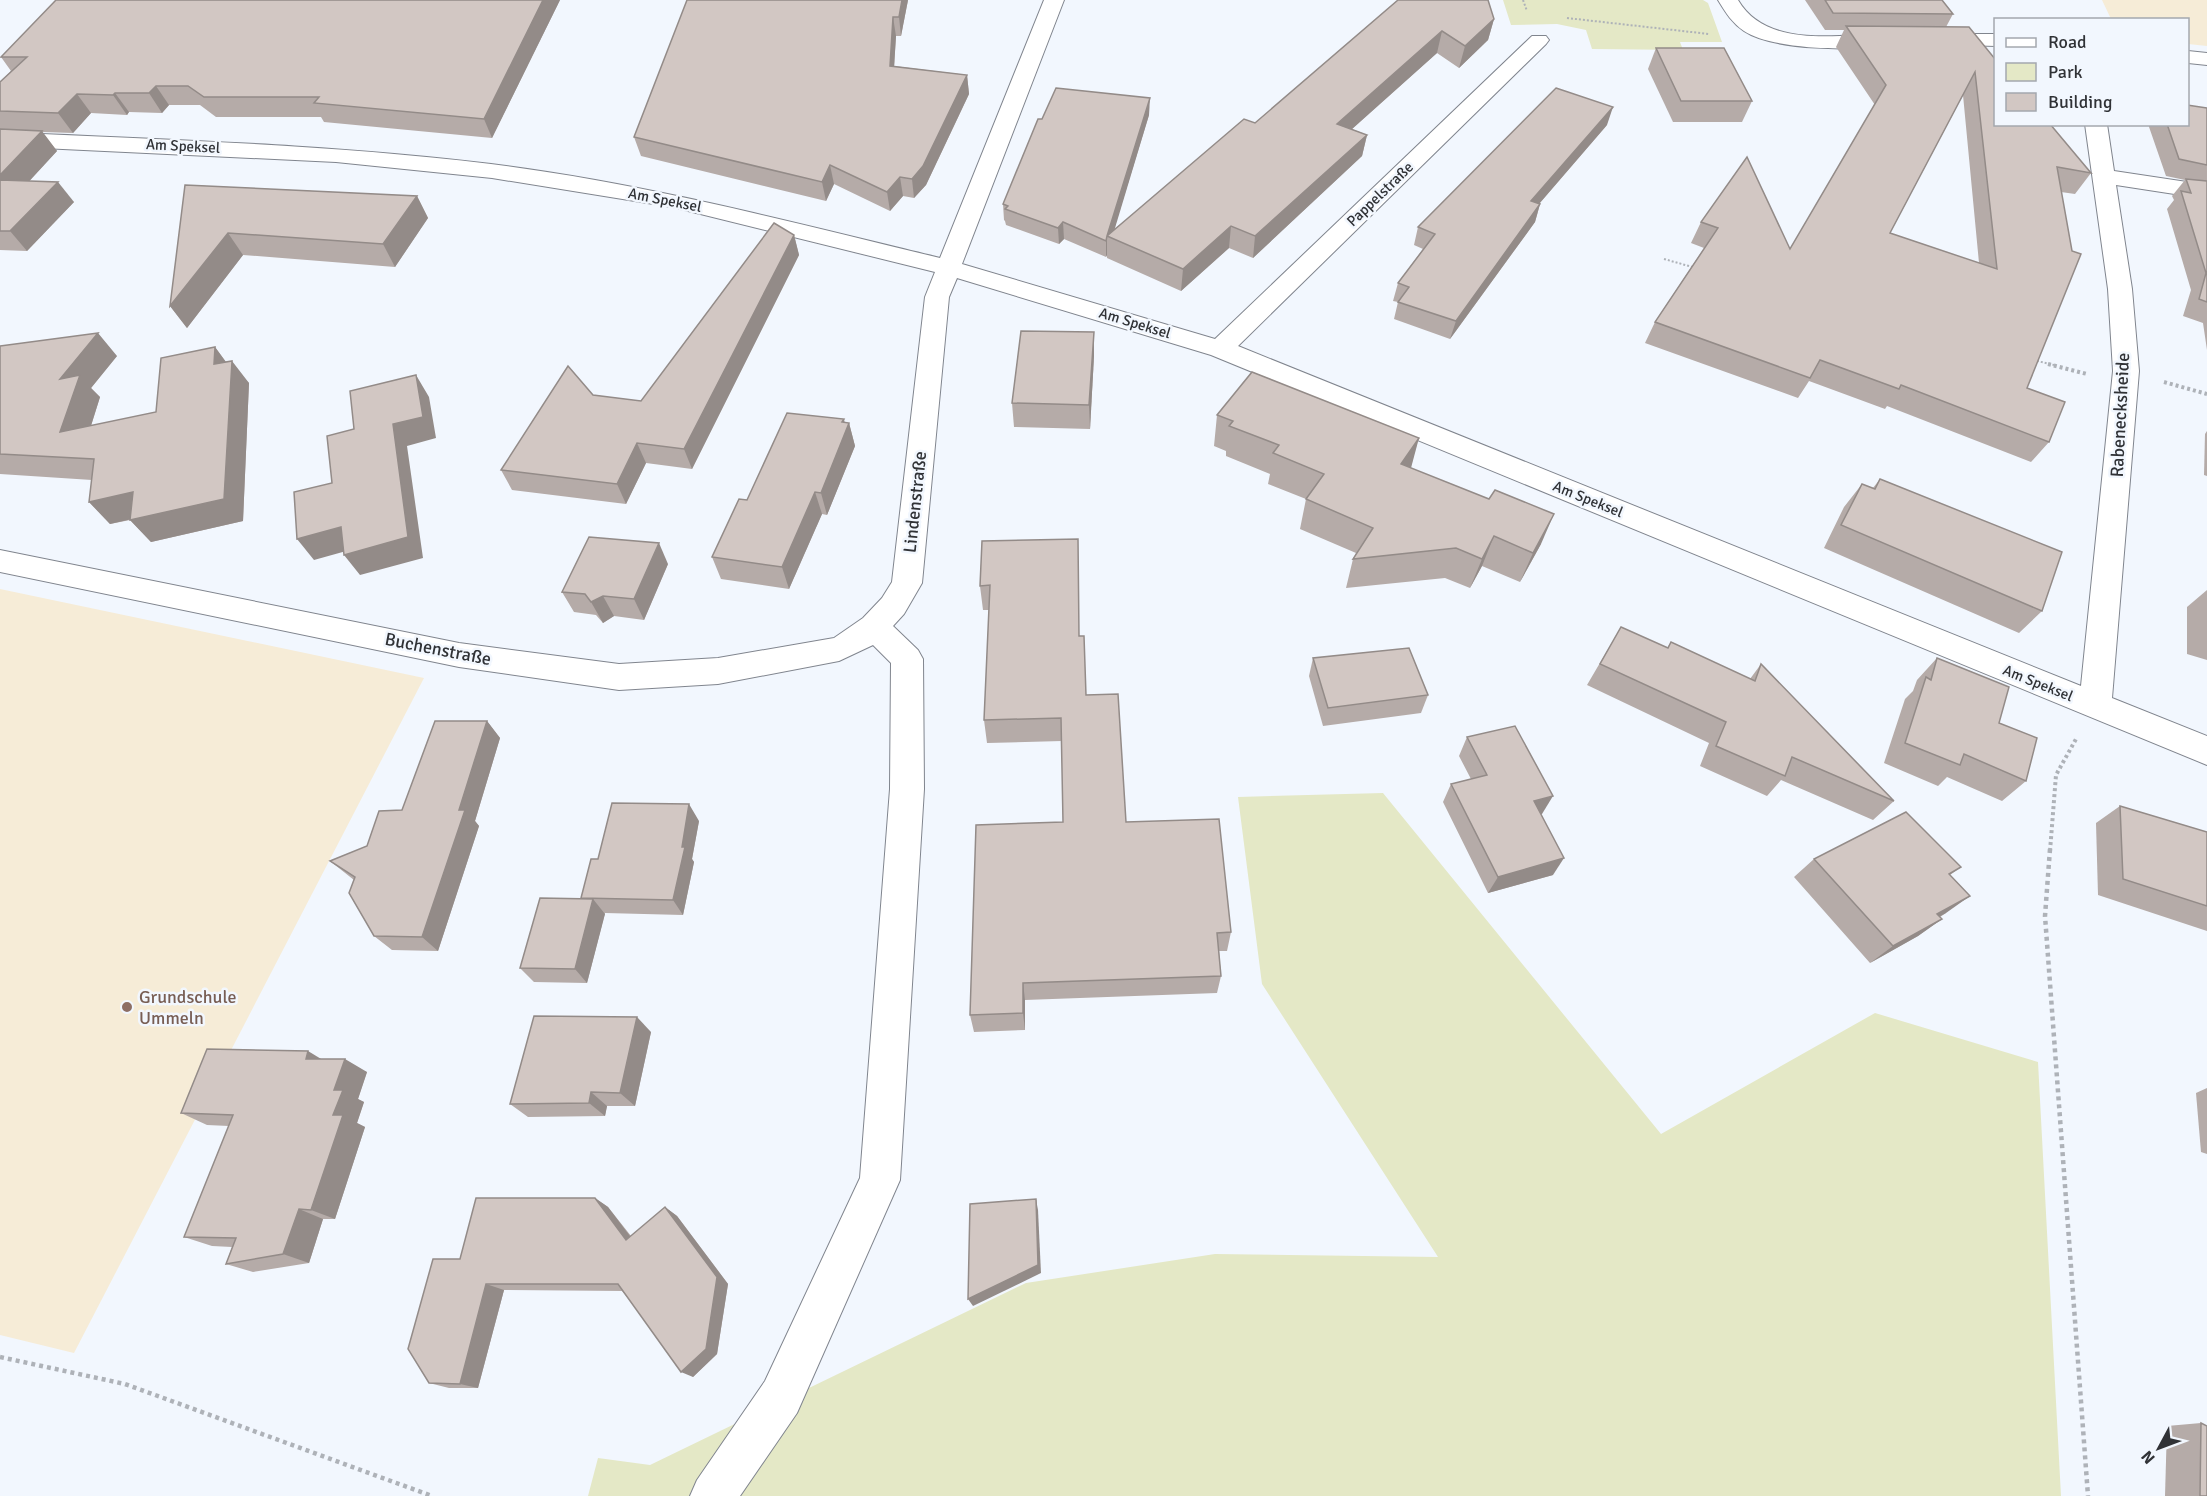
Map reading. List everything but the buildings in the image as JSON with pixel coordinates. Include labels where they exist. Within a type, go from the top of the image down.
[{"type":"street","name":"Lindenstraße","points":[[874,627],[893,606],[907,583],[937,297],[1054,0]]},
{"type":"street","points":[[1728,0],[1736,18],[1754,30],[1797,40],[1994,40]]},
{"type":"street","name":"Pappelstraße","points":[[1220,349],[1539,40]]},
{"type":"street","points":[[2189,57],[2207,59]]},
{"type":"street","name":"Rabenecksheide","points":[[2096,126],[2120,290],[2125,385],[2096,706]]},
{"type":"street","name":"Am Speksel","points":[[0,139],[336,155],[492,171],[672,200],[949,268],[1220,349],[2207,751]]},
{"type":"street","points":[[2105,176],[2207,192]]},
{"type":"street","name":"Buchenstraße","points":[[0,561],[459,655],[619,677],[718,671],[839,649],[858,640],[874,627]]},
{"type":"street","points":[[713,1496],[781,1397],[880,1180],[907,789],[907,659],[874,627]]},
{"type":"path","points":[[1539,40],[1545,24],[1552,18],[1574,18],[1689,34],[1725,34],[1754,30]]},
{"type":"path","points":[[1664,259],[1698,268]]},
{"type":"path","points":[[2033,360],[2125,385]]},
{"type":"path","points":[[2088,1496],[2045,916],[2056,775],[2096,706]]},
{"type":"path","points":[[0,1357],[125,1384],[432,1496]]},
{"type":"shaded area","points":[[2102,0],[2207,0],[2207,46],[2189,44],[2189,18],[2111,18]]},
{"type":"shaded area","name":"Grundschule Ummeln","points":[[0,589],[424,678],[74,1353],[0,1335]]},
{"type":"green space","points":[[1503,0],[1703,0],[1708,3],[1722,42],[1680,42],[1683,50],[1592,49],[1586,30],[1557,24],[1511,25]]},
{"type":"green space","points":[[1383,793],[1661,1134],[1875,1013],[2038,1062],[2061,1496],[588,1496],[598,1458],[650,1465],[1026,1283],[1215,1254],[1438,1257],[1262,984],[1238,797]]},
{"type":"place","name":"Grundschule Ummeln","points":[[127,1007]]}]
